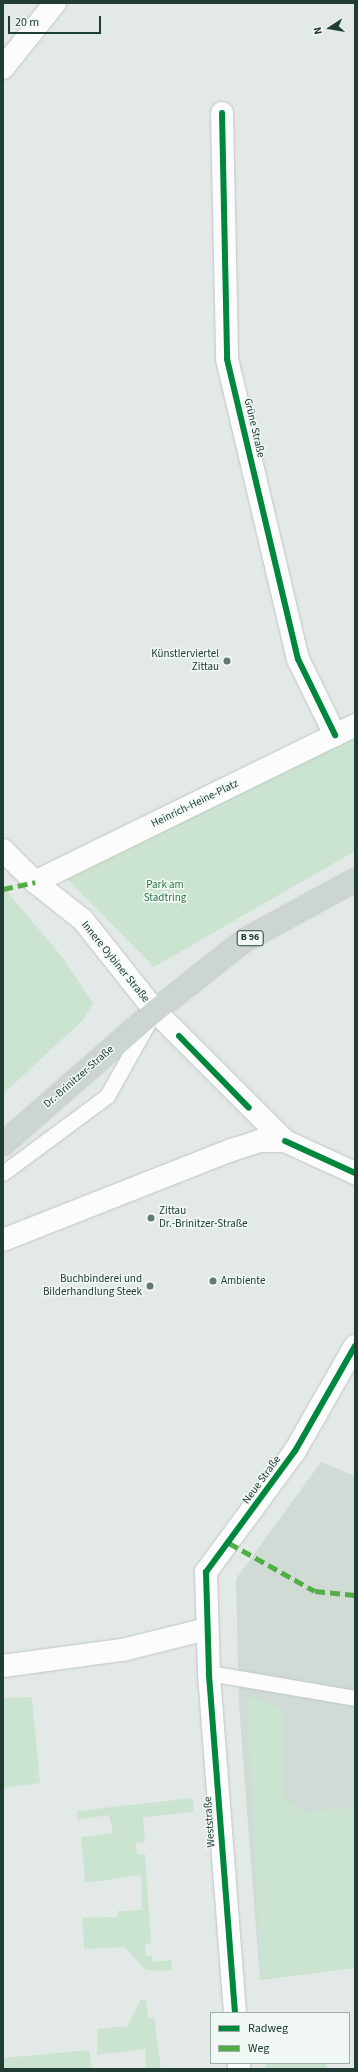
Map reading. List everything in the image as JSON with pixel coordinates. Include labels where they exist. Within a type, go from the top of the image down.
[{"type":"main road","name":"B 96","points":[[155,1011],[245,940],[355,880]]},
{"type":"main road","name":"Dr.-Brinitzer-Straße","points":[[3,1144],[155,1011]]},
{"type":"street","points":[[3,68],[55,3]]},
{"type":"street","name":"Grüne Straße","points":[[222,113],[227,358],[298,659],[335,735]]},
{"type":"street","name":"Heinrich-Heine-Platz","points":[[35,882],[355,724]]},
{"type":"street","name":"Innere Oybiner Straße","points":[[3,850],[35,882],[83,920],[155,1011],[285,1141]]},
{"type":"street","points":[[3,1240],[258,1141],[285,1141],[355,1173]]},
{"type":"street","name":"Neue Straße","points":[[207,1629],[206,1572],[295,1451],[355,1346]]},
{"type":"street","points":[[3,1666],[122,1650],[207,1629]]},
{"type":"street","name":"Weststraße","points":[[207,1629],[209,1673],[235,2012]]},
{"type":"lane","points":[[3,1173],[107,1096],[155,1011]]},
{"type":"lane","points":[[209,1673],[355,1698]]},
{"type":"shaded area","points":[[321,1462],[355,1476],[355,1967],[260,1980],[239,1706],[236,1579]]},
{"type":"green space","name":"Park am Stadtring","points":[[355,734],[355,851],[154,967],[63,875]]},
{"type":"green space","points":[[3,887],[63,958],[93,1003],[83,1020],[3,1094]]},
{"type":"green space","points":[[247,1696],[282,1709],[283,1796],[303,1812],[355,1807],[355,1968],[261,1980]]},
{"type":"green space","points":[[32,1697],[40,1783],[3,1788],[3,1698]]},
{"type":"green space","points":[[193,1798],[193,1812],[143,1817],[145,1842],[136,1843],[137,1854],[145,1854],[151,1943],[145,1944],[146,1956],[152,1955],[153,1962],[171,1960],[172,1971],[146,1970],[124,1947],[84,1949],[82,1918],[117,1917],[118,1911],[142,1910],[141,1875],[85,1883],[81,1837],[113,1833],[109,1815],[77,1820],[77,1811]]},
{"type":"green space","points":[[141,1999],[146,2000],[148,2018],[154,2017],[161,2069],[146,2069],[145,2049],[97,2055],[97,2029],[127,2026]]},
{"type":"green space","points":[[89,2050],[92,2069],[3,2069],[3,2058]]},
{"type":"green space","points":[[266,2064],[327,2064],[327,2069],[266,2069]]},
{"type":"marked path","points":[[3,889],[35,882]]},
{"type":"marked path","points":[[229,1543],[315,1591],[355,1595]]},
{"type":"cycle path","points":[[222,113],[227,359],[298,659],[335,735]]},
{"type":"cycle path","points":[[179,1036],[249,1108]]},
{"type":"cycle path","points":[[285,1141],[355,1173]]},
{"type":"cycle path","points":[[235,2012],[209,1673],[206,1572],[295,1451],[355,1346]]},
{"type":"place","name":"Künstlerviertel Zittau","points":[[227,661]]},
{"type":"place","name":"Zittau Dr.-Brinitzer-Straße","points":[[151,1218]]},
{"type":"place","name":"Ambiente","points":[[213,1281]]},
{"type":"place","name":"Buchbinderei und Bilderhandlung Steek","points":[[150,1286]]}]
